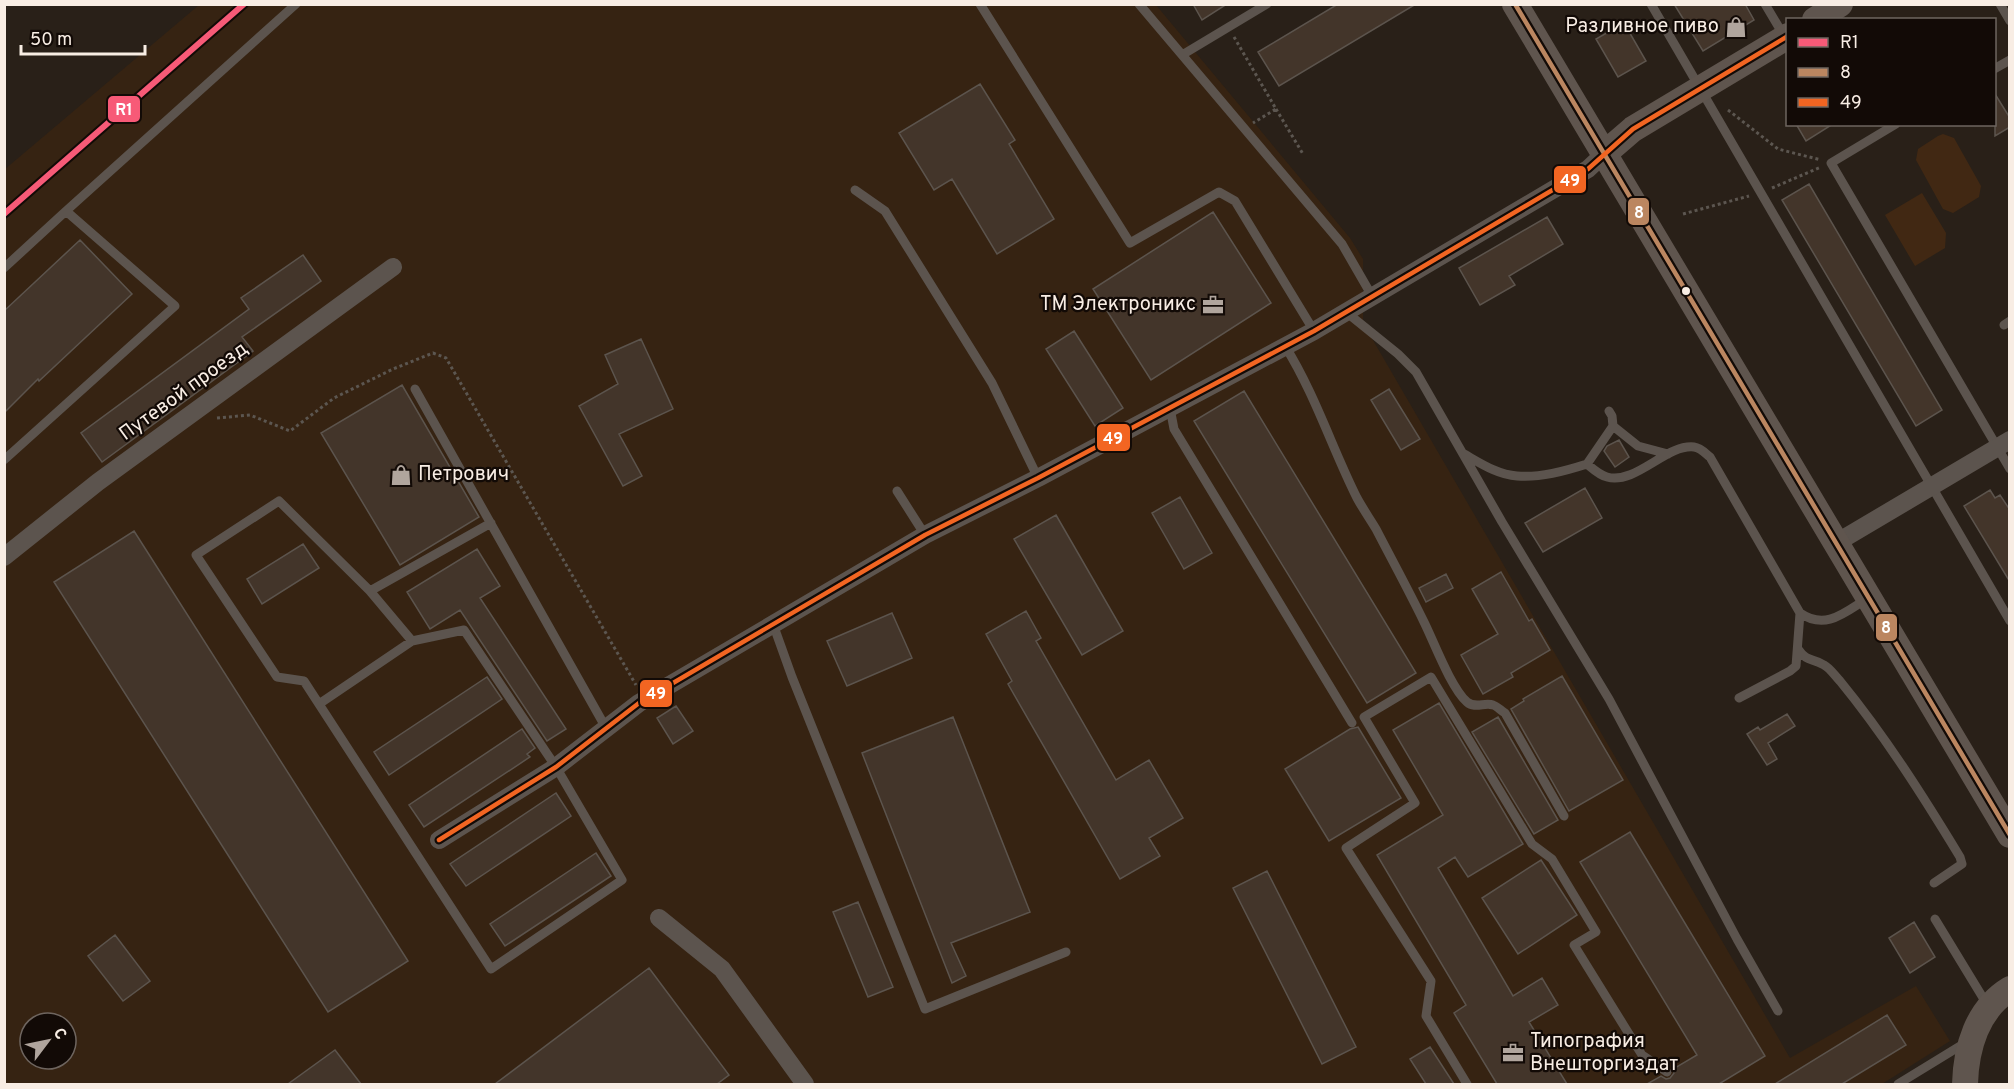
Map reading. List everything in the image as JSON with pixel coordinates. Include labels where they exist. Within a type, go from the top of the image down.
[{"type":"street","points":[[1515,4],[2010,835]]},
{"type":"street","points":[[1818,18],[1840,4]]},
{"type":"street","points":[[439,840],[556,767],[639,703],[925,535],[1038,478],[1314,331],[1588,169],[1633,129],[1786,37]]},
{"type":"street","name":"Путевой проезд","points":[[4,557],[98,482],[393,267]]},
{"type":"street","points":[[1836,543],[2003,444]]},
{"type":"street","points":[[659,918],[722,969],[805,1084]]},
{"type":"street","points":[[1965,1084],[1966,1062],[1982,1017],[1988,1006],[2010,988]]},
{"type":"lane","points":[[4,268],[297,4]]},
{"type":"lane","points":[[980,4],[1130,243],[1219,192],[1235,201],[1314,331]]},
{"type":"lane","points":[[1139,4],[1342,244],[1372,296]]},
{"type":"lane","points":[[1182,55],[1267,4]]},
{"type":"lane","points":[[1651,4],[2010,621]]},
{"type":"lane","points":[[1765,4],[1786,37]]},
{"type":"lane","points":[[2000,4],[2010,21]]},
{"type":"lane","points":[[1996,68],[2010,60]]},
{"type":"lane","points":[[1893,126],[1831,163],[2003,444],[2010,469]]},
{"type":"lane","points":[[855,190],[885,211],[992,382],[1038,478]]},
{"type":"lane","points":[[4,459],[175,306],[66,211]]},
{"type":"lane","points":[[1346,312],[1398,354],[1416,372],[1609,699],[1737,939],[1779,1011]]},
{"type":"lane","points":[[1285,346],[1307,387],[1358,500],[1375,528],[1460,694],[1468,703],[1493,705],[1505,713],[1564,816]]},
{"type":"lane","points":[[416,389],[606,728]]},
{"type":"lane","points":[[1170,408],[1174,429],[1352,723]]},
{"type":"lane","points":[[1462,452],[1491,469],[1515,476],[1542,475],[1587,464],[1613,426],[1609,411]]},
{"type":"lane","points":[[1613,426],[1638,446],[1669,454]]},
{"type":"lane","points":[[1587,464],[1609,478],[1622,477],[1643,469],[1669,454],[1692,447],[1700,449],[1710,457],[1800,613],[1810,620],[1824,622],[1837,617],[1868,598]]},
{"type":"lane","points":[[897,490],[925,535]]},
{"type":"lane","points":[[320,705],[412,641],[465,630],[556,767],[622,880],[491,969],[304,681],[277,677],[195,555],[279,501],[370,591],[412,641]]},
{"type":"lane","points":[[370,591],[491,523]]},
{"type":"lane","points":[[1739,698],[1796,666],[1800,613]]},
{"type":"lane","points":[[773,624],[796,688],[925,1009],[1066,952]]},
{"type":"lane","points":[[1798,649],[1804,659],[1825,665],[1884,738],[1960,856],[1962,864],[1934,884]]},
{"type":"lane","points":[[1467,1084],[1426,1016],[1431,981],[1346,848],[1415,803],[1364,717],[1431,677],[1532,844],[1552,859],[1596,932],[1574,945],[1642,1055],[1667,1072]]},
{"type":"lane","points":[[1935,919],[1988,1006]]},
{"type":"lane","points":[[1898,1084],[1973,1038]]},
{"type":"path","points":[[1228,27],[1303,154]]},
{"type":"path","points":[[1254,122],[1276,109]]},
{"type":"path","points":[[1726,109],[1778,149],[1831,163]]},
{"type":"shaded area","points":[[199,5],[1156,5],[1350,238],[1363,259],[1363,323],[1790,1058],[1916,986],[1950,1041],[1882,1084],[5,1084],[4,170]]},
{"type":"shaded area","points":[[1943,134],[1954,138],[1981,186],[1979,197],[1953,213],[1943,209],[1916,160],[1918,149]]},
{"type":"shaded area","points":[[1922,193],[1946,233],[1945,248],[1915,266],[1885,215]]},
{"type":"building","points":[[1193,4],[1227,4],[1202,20]]},
{"type":"building","points":[[1338,4],[1416,4],[1279,86],[1258,52]]},
{"type":"building","points":[[1674,4],[1745,4],[1754,20],[1703,51]]},
{"type":"building","points":[[1624,23],[1646,61],[1618,77],[1596,39]]},
{"type":"building","points":[[980,84],[1015,140],[1009,144],[1054,219],[997,254],[952,179],[934,190],[899,133]]},
{"type":"building","points":[[1996,96],[2010,118],[2010,127],[1995,136]]},
{"type":"building","points":[[1797,126],[1830,126],[1806,141]]},
{"type":"building","points":[[1809,184],[1942,410],[1916,426],[1782,200]]},
{"type":"building","points":[[1213,212],[1271,303],[1151,380],[1093,289]]},
{"type":"building","points":[[1547,217],[1563,244],[1509,276],[1515,285],[1480,305],[1459,268]]},
{"type":"building","points":[[80,240],[132,294],[4,413],[4,311]]},
{"type":"building","points":[[303,255],[321,281],[242,337],[253,351],[102,462],[81,433],[249,309],[241,298]]},
{"type":"building","points":[[1074,331],[1123,408],[1095,426],[1046,349]]},
{"type":"building","points":[[641,339],[673,409],[619,434],[642,476],[623,486],[579,406],[618,384],[605,355]]},
{"type":"building","name":"Петрович","points":[[402,385],[479,517],[400,565],[321,433]]},
{"type":"building","points":[[1389,389],[1420,439],[1401,450],[1371,400]]},
{"type":"building","points":[[1244,391],[1416,673],[1367,703],[1194,421]]},
{"type":"building","points":[[1619,440],[1629,457],[1615,467],[1604,451],[1607,446]]},
{"type":"building","points":[[1585,488],[1602,518],[1543,552],[1525,523]]},
{"type":"building","points":[[1990,490],[1995,498],[2000,495],[2010,510],[2010,582],[1964,506]]},
{"type":"building","points":[[1180,497],[1212,553],[1184,569],[1152,513]]},
{"type":"building","points":[[1056,515],[1123,631],[1082,655],[1014,539]]},
{"type":"building","points":[[134,531],[408,961],[328,1012],[54,582]]},
{"type":"building","points":[[303,544],[319,568],[262,604],[247,579]]},
{"type":"building","points":[[477,549],[500,586],[480,598],[566,729],[547,741],[460,610],[430,629],[407,592]]},
{"type":"building","points":[[1501,572],[1529,621],[1532,619],[1550,650],[1511,673],[1513,677],[1483,694],[1461,655],[1498,634],[1472,589]]},
{"type":"building","points":[[1446,574],[1453,588],[1426,602],[1419,588]]},
{"type":"building","points":[[1026,611],[1041,638],[1036,641],[1116,780],[1149,760],[1183,818],[1149,838],[1160,856],[1120,879],[1008,684],[1012,681],[986,634]]},
{"type":"building","points":[[892,613],[912,658],[847,686],[827,641]]},
{"type":"building","points":[[1562,676],[1623,780],[1569,811],[1511,709],[1524,701],[1523,699]]},
{"type":"building","points":[[487,677],[502,699],[389,775],[374,752]]},
{"type":"building","points":[[1439,703],[1523,844],[1468,877],[1455,857],[1438,868],[1513,996],[1542,978],[1558,1005],[1529,1022],[1567,1084],[1497,1084],[1454,1013],[1466,1005],[1377,855],[1443,815],[1393,730]]},
{"type":"building","points":[[676,706],[693,731],[673,744],[657,718]]},
{"type":"building","points":[[1787,714],[1795,726],[1768,743],[1777,759],[1767,765],[1747,734],[1758,727],[1760,730]]},
{"type":"building","points":[[953,717],[1030,912],[951,943],[966,976],[952,983],[862,753]]},
{"type":"building","points":[[1498,717],[1558,820],[1534,834],[1472,732]]},
{"type":"building","points":[[1358,727],[1401,798],[1329,841],[1285,769],[1350,729]]},
{"type":"building","points":[[522,729],[535,748],[527,754],[530,757],[424,827],[409,805]]},
{"type":"building","points":[[556,793],[571,816],[466,886],[450,864]]},
{"type":"building","points":[[1630,832],[1765,1056],[1719,1084],[1647,1084],[1661,1076],[1666,1079],[1670,1078],[1674,1073],[1673,1069],[1697,1055],[1580,862]]},
{"type":"building","points":[[596,853],[611,876],[505,946],[490,924]]},
{"type":"building","points":[[1541,860],[1577,915],[1518,954],[1482,898]]},
{"type":"building","points":[[1267,871],[1356,1047],[1322,1064],[1233,888]]},
{"type":"building","points":[[858,902],[893,987],[868,997],[833,912]]},
{"type":"building","points":[[1914,922],[1935,957],[1910,973],[1889,938]]},
{"type":"building","points":[[115,935],[150,981],[123,1001],[88,956]]},
{"type":"building","points":[[649,968],[729,1075],[717,1084],[495,1084]]},
{"type":"building","points":[[1887,1015],[1906,1045],[1842,1084],[1775,1084]]},
{"type":"building","points":[[1430,1047],[1454,1084],[1426,1084],[1410,1059]]},
{"type":"building","points":[[335,1050],[361,1084],[288,1084]]},
{"type":"railway","points":[[4,214],[244,4]]},
{"type":"transit line","name":"R1","points":[[4,214],[244,4]]},
{"type":"transit line","name":"8","points":[[1515,4],[2010,835]]},
{"type":"transit line","name":"49","points":[[439,840],[556,767],[639,703],[925,535],[1038,478],[1314,331],[1588,169],[1633,129],[1786,37]]},
{"type":"place","name":"Разливное пиво","points":[[1736,27]]},
{"type":"place","name":"ТМ Электроникс","points":[[1213,305]]},
{"type":"place","name":"Петрович","points":[[401,475]]},
{"type":"place","name":"Типография Внешторгиздат","points":[[1513,1053]]}]
